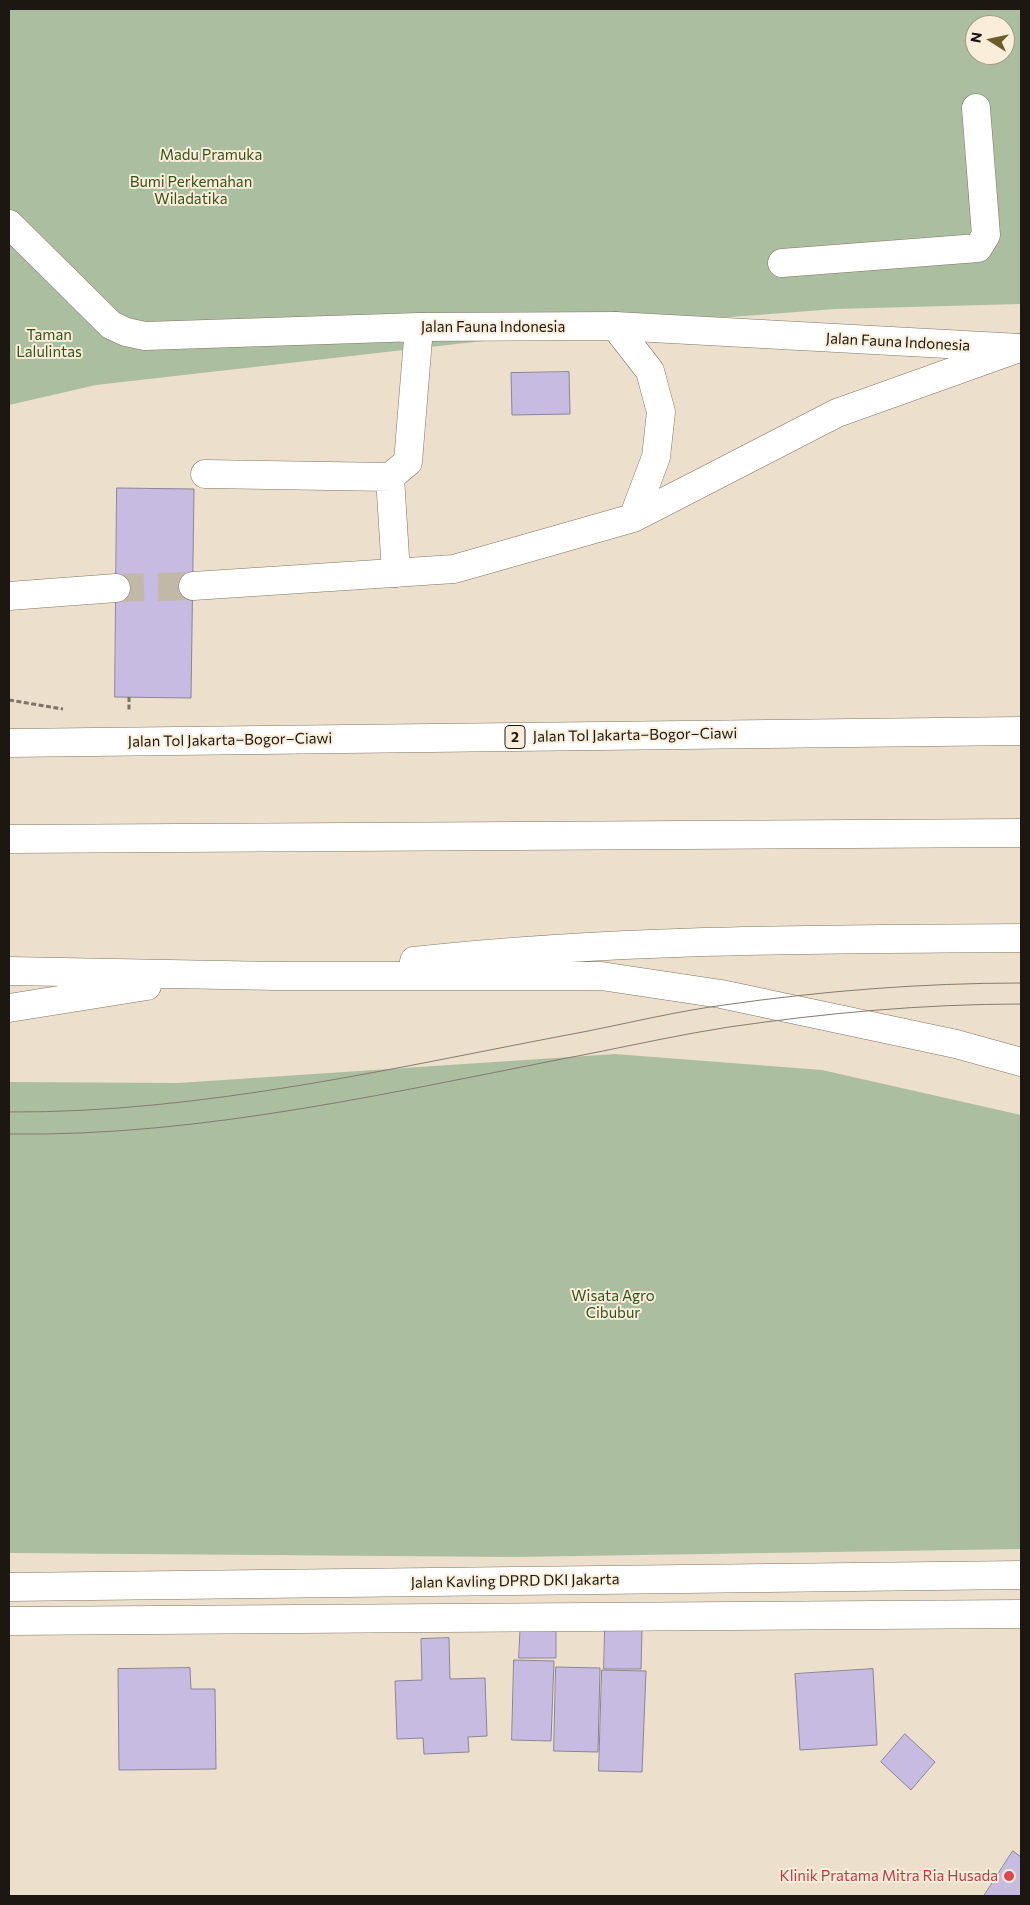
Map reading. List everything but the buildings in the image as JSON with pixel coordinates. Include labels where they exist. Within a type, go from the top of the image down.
[{"type":"main road","points":[[782,263],[978,248],[986,235],[976,108]]},
{"type":"main road","name":"Jalan Fauna Indonesia","points":[[9,224],[111,325],[126,332],[145,336],[419,327],[616,326],[1020,348]]},
{"type":"main road","points":[[616,326],[650,371],[661,412],[656,457],[633,518]]},
{"type":"main road","points":[[205,474],[390,477],[408,462],[419,327]]},
{"type":"main road","points":[[193,586],[454,569],[633,518],[837,413],[1020,348]]},
{"type":"main road","points":[[390,477],[396,573]]},
{"type":"main road","points":[[9,596],[116,588]]},
{"type":"main road","name":"Jalan Tol Jakarta–Bogor–Ciawi","points":[[9,743],[1021,731]]},
{"type":"main road","points":[[9,839],[1021,833]]},
{"type":"main road","points":[[276,976],[501,952],[540,950],[743,940],[1021,938]]},
{"type":"main road","points":[[9,971],[276,976],[601,976],[721,994],[956,1044],[1021,1062]]},
{"type":"main road","points":[[9,1008],[222,975]]},
{"type":"main road","name":"Jalan Kavling DPRD DKI Jakarta","points":[[9,1587],[1021,1575]]},
{"type":"main road","points":[[9,1621],[1021,1614]]},
{"type":"path","points":[[129,697],[129,714]]},
{"type":"green space","name":"Bumi Perkemahan Wiladatika","points":[[9,9],[1021,9],[1021,304],[835,309],[615,326],[96,385],[9,405]]},
{"type":"green space","name":"Wisata Agro Cibubur","points":[[615,1054],[822,1070],[1021,1115],[1021,1549],[514,1557],[9,1553],[9,1082],[178,1083]]},
{"type":"tunnel","points":[[116,588],[193,586]]},
{"type":"tram line","points":[[9,1112],[155,1105],[228,1096],[372,1073],[673,1013],[761,1000],[909,986],[1021,983]]},
{"type":"tram line","points":[[9,1134],[83,1133],[156,1128],[229,1119],[375,1096],[678,1036],[765,1022],[912,1008],[1021,1004]]},
{"type":"place","name":"Klinik Pratama Mitra Ria Husada","points":[[1009,1876]]},
{"type":"park label","name":"Madu Pramuka","points":[[211,155]]},
{"type":"park label","name":"Taman Lalulintas","points":[[49,344]]}]
